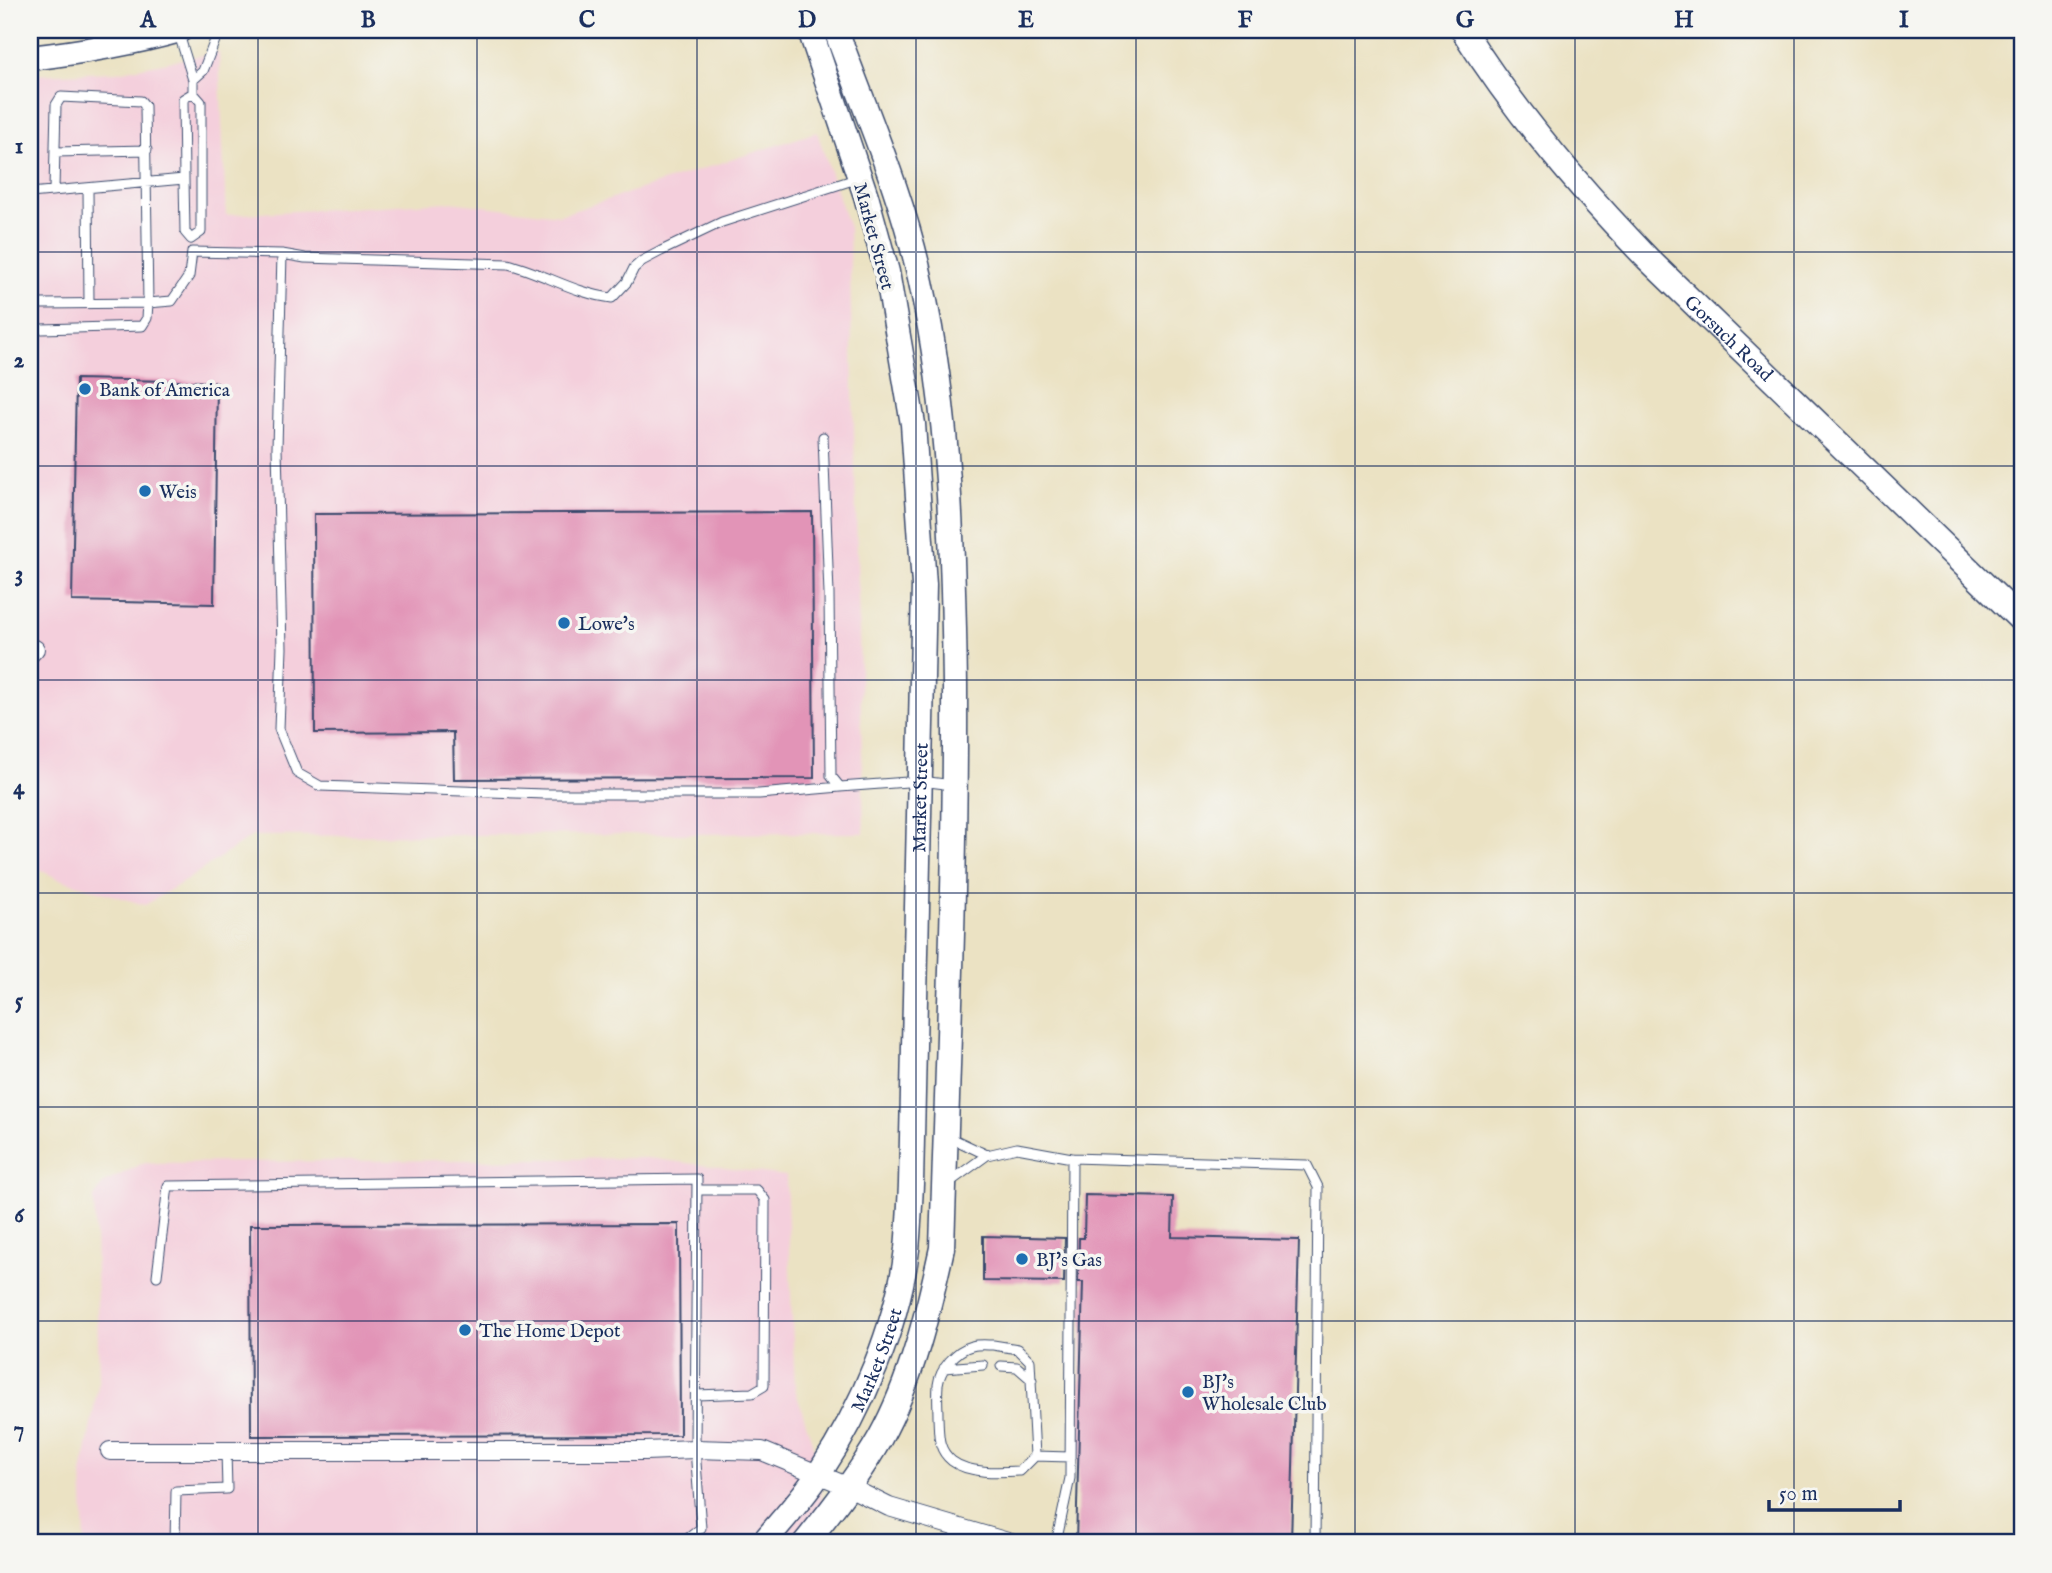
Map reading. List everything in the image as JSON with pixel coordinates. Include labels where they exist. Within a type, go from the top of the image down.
[{"type":"street","points":[[30,58],[141,41],[178,30]]},
{"type":"street","name":"Market Street","points":[[763,1543],[819,1474],[850,1423],[878,1358],[899,1291],[907,1250],[911,1184],[924,585],[913,424],[887,272],[860,178],[810,30]]},
{"type":"street","name":"Market Street","points":[[805,1543],[849,1487],[881,1436],[905,1380],[926,1320],[942,1248],[955,785],[953,549],[936,364],[921,280],[895,190],[836,30]]},
{"type":"street","name":"Gorsuch Road","points":[[1463,30],[1521,115],[1604,213],[1648,259],[2022,621]]},
{"type":"street","points":[[110,1451],[762,1451],[849,1487],[889,1507],[1011,1543]]},
{"type":"lane","points":[[178,30],[193,79],[193,93],[201,102],[201,232],[191,239]]},
{"type":"lane","points":[[193,79],[203,71],[219,30]]},
{"type":"lane","points":[[42,304],[172,301],[189,276],[192,252],[191,239],[185,232],[183,99],[193,93]]},
{"type":"lane","points":[[42,329],[142,326],[147,318],[148,183],[145,106],[142,100],[61,97],[56,104],[54,190]]},
{"type":"lane","points":[[55,152],[147,150]]},
{"type":"lane","points":[[192,252],[508,264],[595,296],[612,298],[627,282],[634,268],[661,251],[722,222],[860,178]]},
{"type":"lane","points":[[30,193],[184,179]]},
{"type":"lane","points":[[88,189],[89,303]]},
{"type":"lane","points":[[282,254],[277,447],[282,648],[279,729],[297,773],[320,786],[545,794],[759,794],[921,781],[955,785]]},
{"type":"lane","points":[[823,437],[829,594],[831,776],[840,787]]},
{"type":"lane","points":[[946,1136],[987,1155]]},
{"type":"lane","points":[[944,1187],[987,1155],[1017,1147],[1072,1158],[1307,1165],[1318,1187],[1315,1543]]},
{"type":"lane","points":[[1056,1543],[1070,1478],[1072,1158]]},
{"type":"lane","points":[[157,1276],[168,1186],[697,1179],[695,1449],[701,1528],[682,1543]]},
{"type":"lane","points":[[696,1395],[752,1393],[764,1386],[765,1213],[765,1200],[757,1191],[697,1190]]},
{"type":"lane","points":[[1035,1456],[1032,1380],[1030,1361],[1026,1354],[1007,1346],[971,1346],[958,1353],[944,1367],[938,1384],[939,1443],[944,1454],[955,1463],[971,1468],[1012,1471],[1020,1471],[1035,1456],[1070,1457]]},
{"type":"lane","points":[[944,1367],[983,1365]]},
{"type":"lane","points":[[1001,1366],[1017,1367],[1032,1380]]},
{"type":"lane","points":[[175,1543],[176,1491],[227,1489],[226,1451]]},
{"type":"shaded area","points":[[219,52],[226,215],[449,202],[560,215],[817,132],[849,228],[864,833],[252,836],[145,905],[59,879],[30,865],[30,75],[117,72]]},
{"type":"shaded area","points":[[648,1158],[786,1176],[795,1389],[815,1451],[828,1543],[85,1543],[82,1474],[99,1380],[94,1198],[104,1183],[143,1163]]},
{"type":"building","name":"Weis","points":[[76,379],[217,382],[214,604],[72,601]]},
{"type":"building","name":"Lowe's","points":[[812,512],[814,778],[454,779],[453,732],[315,733],[314,514]]},
{"type":"building","name":"BJ's Wholesale Club","points":[[1085,1195],[1173,1197],[1172,1237],[1299,1240],[1291,1543],[1076,1543],[1083,1282],[1078,1282],[1079,1238],[1084,1238]]},
{"type":"building","name":"The Home Depot","points":[[679,1224],[680,1435],[251,1436],[250,1225]]},
{"type":"building","name":"BJ's Gas","points":[[983,1236],[1065,1238],[1064,1282],[983,1281]]},
{"type":"place","name":"Bank of America","points":[[85,389]]},
{"type":"place","name":"Weis","points":[[145,491]]},
{"type":"place","name":"Lowe's","points":[[564,623]]},
{"type":"place","name":"BJ's Gas","points":[[1022,1259]]},
{"type":"place","name":"The Home Depot","points":[[465,1330]]},
{"type":"place","name":"BJ's Wholesale Club","points":[[1188,1392]]}]
